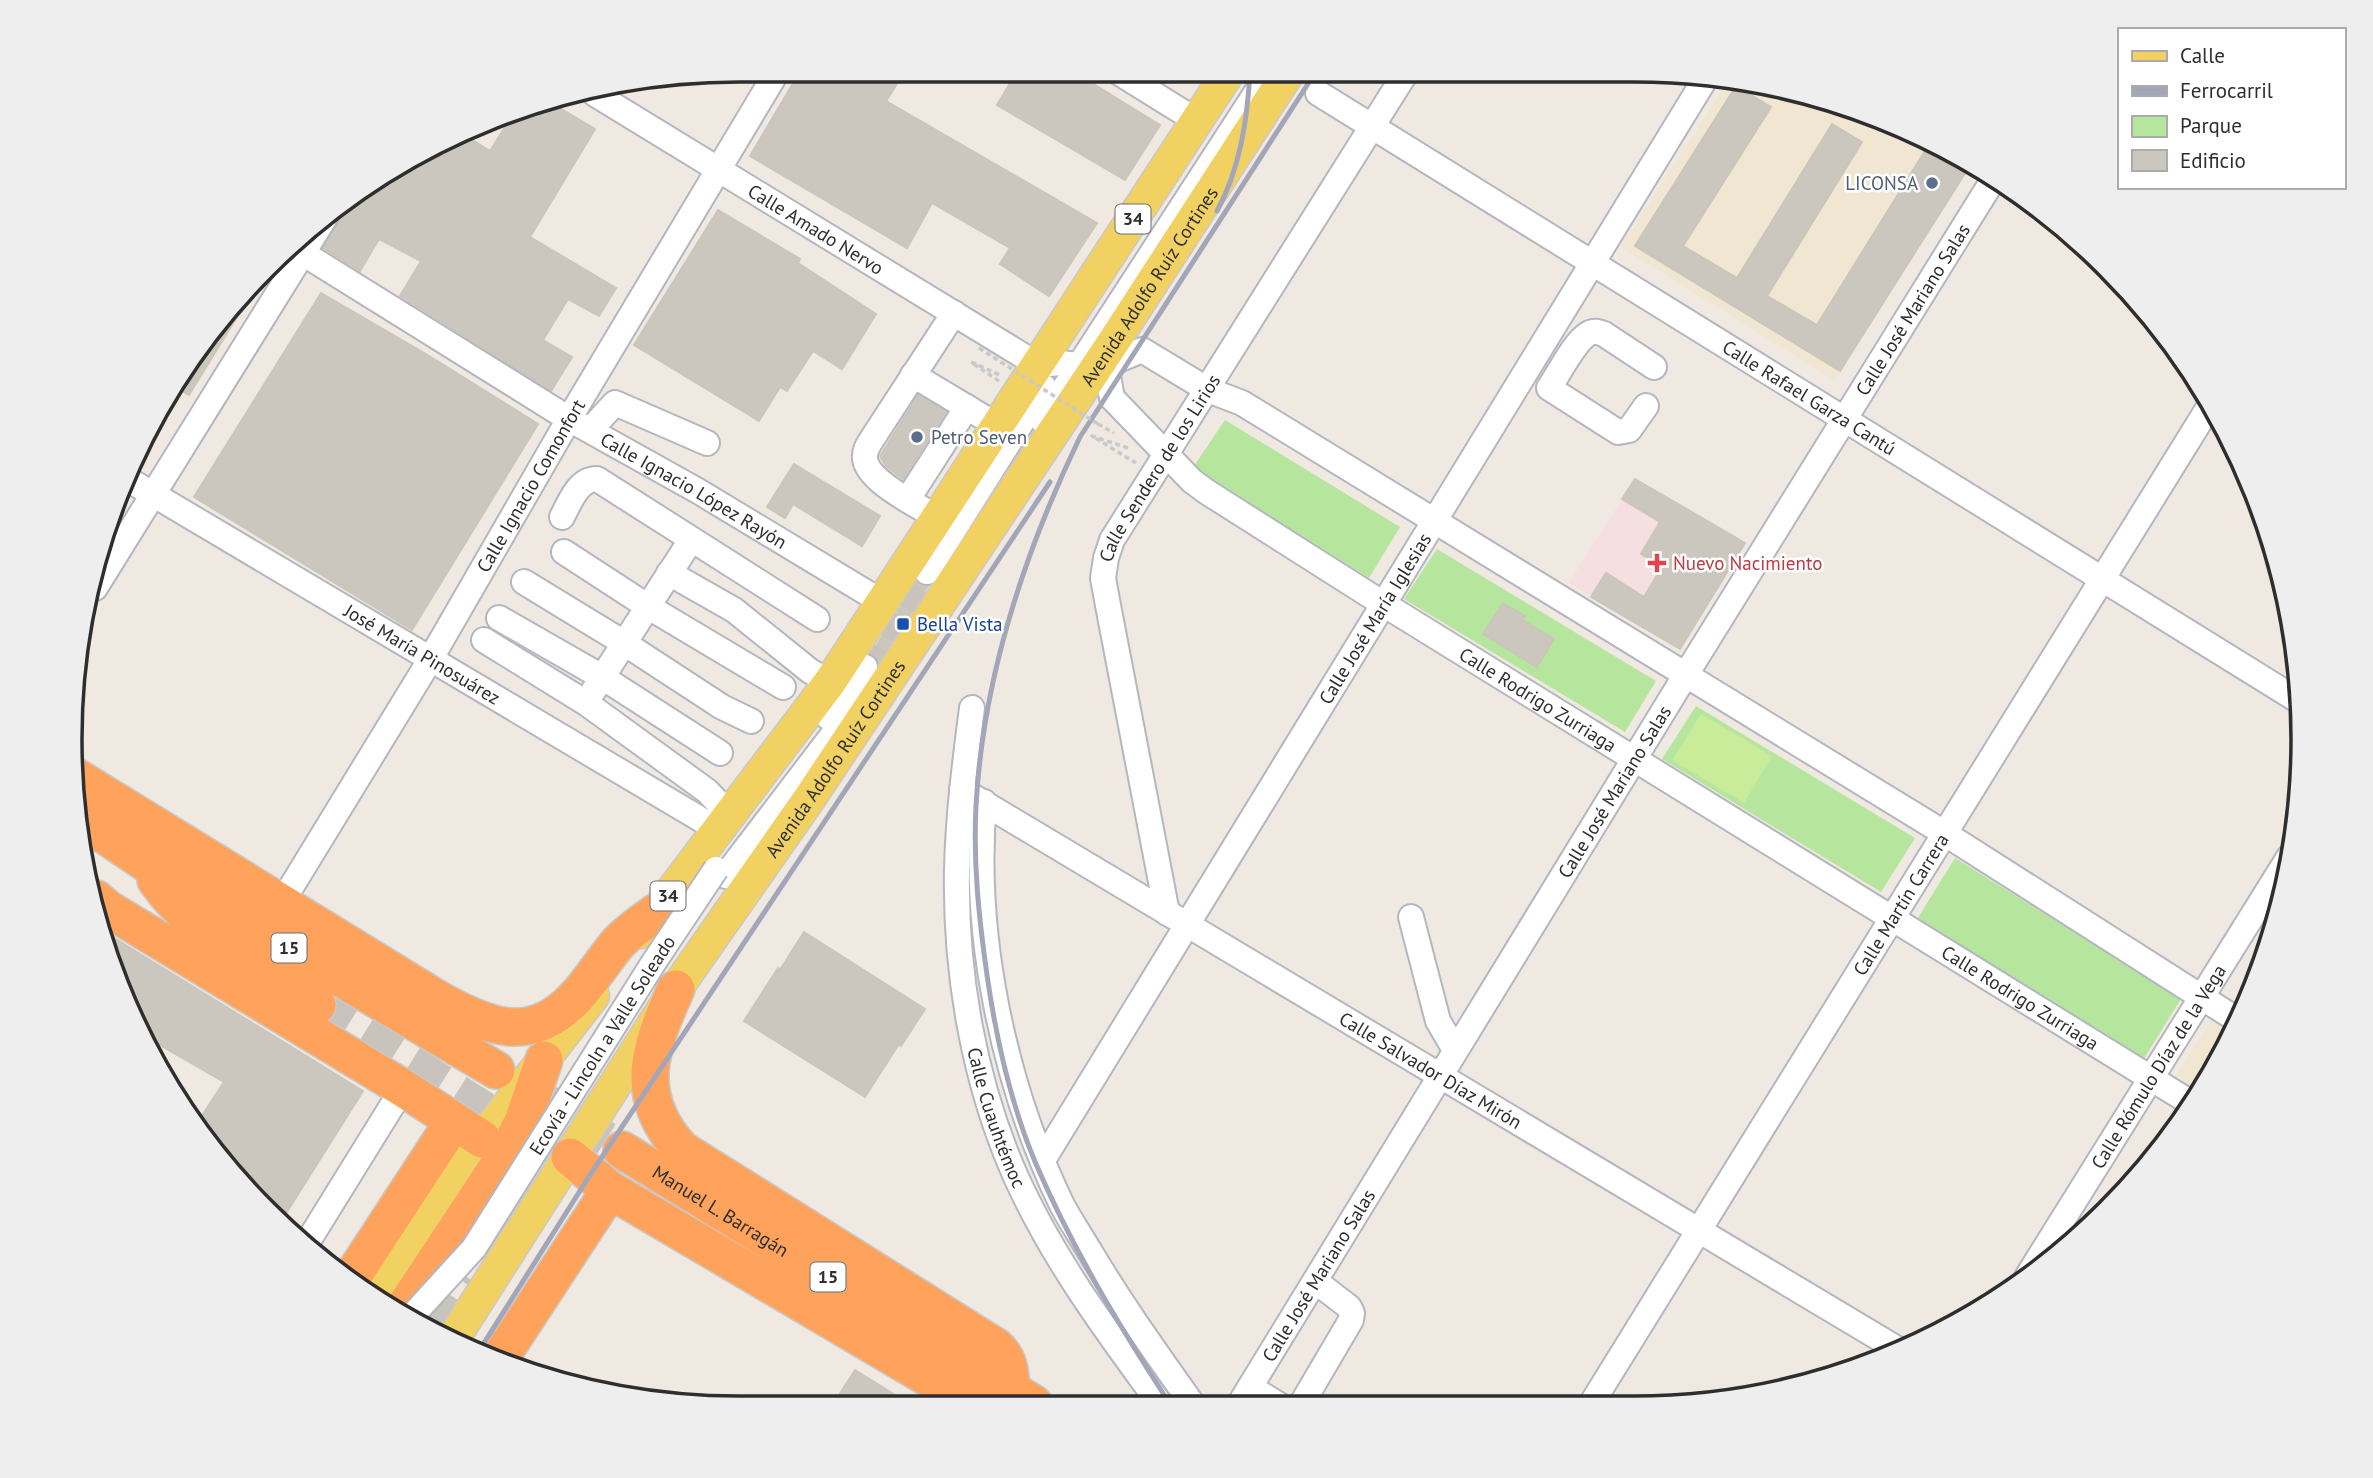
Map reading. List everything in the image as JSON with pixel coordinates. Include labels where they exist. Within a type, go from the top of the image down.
[{"type":"highway","points":[[84,782],[439,1000],[469,1016],[495,1025],[523,1028],[554,1016],[574,998],[620,941],[655,913]]},
{"type":"highway","name":"15","points":[[88,824],[143,861],[496,1070]]},
{"type":"highway","points":[[143,861],[171,901],[198,927],[317,1005]]},
{"type":"highway","points":[[104,906],[468,1130],[356,1272]]},
{"type":"highway","points":[[677,989],[656,1037],[649,1075],[656,1112],[671,1139],[682,1150],[996,1347],[1010,1369],[1017,1396]]},
{"type":"highway","points":[[407,1305],[507,1153],[523,1122],[544,1060]]},
{"type":"highway","name":"Manuel L. Barragán","points":[[622,1150],[1014,1396]]},
{"type":"highway","points":[[570,1157],[610,1190],[946,1388],[971,1396]]},
{"type":"highway","points":[[504,1352],[610,1190]]},
{"type":"main road","name":"Avenida Adolfo Ruíz Cortines","points":[[405,1304],[468,1130],[544,1060],[830,682],[1018,395],[1076,365],[1197,121],[1222,82]]},
{"type":"main road","name":"Avenida Adolfo Ruíz Cortines","points":[[458,1332],[677,989],[809,799],[1076,365],[1281,82]]},
{"type":"street","name":"Calle Ignacio Comonfort","points":[[282,902],[429,660],[579,424],[718,167],[771,82]]},
{"type":"street","points":[[1134,82],[1197,121]]},
{"type":"street","points":[[1076,365],[1245,82]]},
{"type":"street","points":[[934,576],[1263,82]]},
{"type":"street","name":"Calle Sendero de los Lirios","points":[[1177,919],[1103,578],[1105,558],[1112,540],[1400,82]]},
{"type":"street","name":"Calle José María Iglesias","points":[[1043,1160],[1177,919],[1385,605],[1701,86]]},
{"type":"street","name":"Calle Rafael Garza Cantú","points":[[1318,93],[2289,695]]},
{"type":"street","name":"Calle Amado Nervo","points":[[601,97],[954,313],[1076,365]]},
{"type":"street","name":"Calle José Mariano Salas","points":[[1245,1396],[1685,676],[1989,187]]},
{"type":"street","name":"Calle Ignacio López Rayón","points":[[300,251],[579,424],[698,491],[882,602]]},
{"type":"street","points":[[103,576],[155,495],[294,256]]},
{"type":"street","points":[[938,518],[873,475],[864,457],[872,439],[954,313]]},
{"type":"street","points":[[1549,388],[1578,344],[1591,332],[1597,331],[1614,340],[1654,367]]},
{"type":"street","points":[[1076,365],[1142,350],[1208,390],[1254,410],[1944,833],[2229,1015]]},
{"type":"street","name":"Calle Rodrigo Zurriaga","points":[[1076,365],[1112,398],[1161,464],[2183,1099]]},
{"type":"street","points":[[1526,372],[1618,432],[1629,430],[1646,406]]},
{"type":"street","points":[[913,375],[998,426]]},
{"type":"street","points":[[579,424],[615,403],[707,443]]},
{"type":"street","points":[[908,499],[967,407]]},
{"type":"street","name":"Calle Martín Carrera","points":[[1596,1396],[2204,413]]},
{"type":"street","points":[[562,517],[580,487],[591,480],[597,480],[817,619]]},
{"type":"street","name":"José María Pinosuárez","points":[[134,483],[429,660],[723,821]]},
{"type":"street","points":[[586,702],[691,540]]},
{"type":"street","points":[[564,552],[647,606],[783,687]]},
{"type":"street","points":[[669,573],[734,610],[810,671],[830,682]]},
{"type":"street","points":[[524,583],[624,643],[722,707],[751,721]]},
{"type":"street","points":[[499,618],[602,677],[720,753]]},
{"type":"street","points":[[484,640],[586,702],[707,791],[723,821]]},
{"type":"street","points":[[410,1307],[464,1277],[481,1254],[720,872],[872,671]]},
{"type":"street","name":"Calle Cuauhtémoc","points":[[972,708],[962,790],[957,872],[958,928],[961,971],[985,1089],[1015,1175],[1033,1212],[1090,1308],[1154,1396]]},
{"type":"street","name":"Calle Salvador Díaz Mirón","points":[[962,790],[1889,1344]]},
{"type":"street","name":"Calle Cuauhtémoc","points":[[984,802],[984,914],[996,1001],[1016,1083],[1043,1160],[1063,1206],[1144,1337],[1187,1396]]},
{"type":"street","name":"Calle Rómulo Díaz de la Vega","points":[[2040,1255],[2275,880]]},
{"type":"street","points":[[1411,917],[1438,1021],[1455,1050]]},
{"type":"street","points":[[311,1237],[403,1088]]},
{"type":"street","points":[[1306,1396],[1351,1320],[1352,1313],[1345,1302],[1315,1281]]},
{"type":"path","points":[[1018,395],[971,362],[1010,380],[979,348],[1119,436]]},
{"type":"path","points":[[1139,452],[1092,436],[1161,464]]},
{"type":"shaded area","points":[[1723,89],[1762,95],[1845,117],[1925,151],[1898,196],[1935,220],[1834,380],[1621,247]]},
{"type":"shaded area","name":"Nuevo Nacimiento","points":[[1635,479],[1745,543],[1680,649],[1569,583]]},
{"type":"shaded area","points":[[2212,1020],[2224,1027],[2190,1088],[2174,1079]]},
{"type":"green space","points":[[1225,420],[1400,527],[1369,578],[1192,469]]},
{"type":"green space","points":[[1437,549],[1656,681],[1625,732],[1404,599]]},
{"type":"green space","points":[[1696,706],[1915,838],[1881,892],[1662,759]]},
{"type":"green space","points":[[1701,714],[1772,756],[1744,803],[1672,760]]},
{"type":"green space","points":[[1955,858],[2181,999],[2143,1060],[1916,921]]},
{"type":"building","points":[[794,82],[898,82],[886,101],[1097,223],[1049,296],[1000,264],[1010,248],[932,203],[907,248],[750,156]]},
{"type":"building","points":[[1011,82],[1090,82],[1160,125],[1125,180],[997,105]]},
{"type":"building","points":[[1733,90],[1747,92],[1771,107],[1683,246],[1737,278],[1832,124],[1862,142],[1767,296],[1817,325],[1925,151],[1966,172],[1840,371],[1635,246]]},
{"type":"building","points":[[559,108],[595,129],[530,237],[616,288],[599,316],[568,299],[543,340],[572,357],[551,391],[400,296],[421,261],[379,239],[360,271],[323,248],[342,216],[411,170],[472,140],[490,151],[506,125]]},
{"type":"building","points":[[718,210],[800,259],[798,263],[876,314],[842,369],[813,351],[787,391],[780,387],[759,421],[634,345]]},
{"type":"building","points":[[321,293],[538,424],[412,630],[194,497]]},
{"type":"building","points":[[240,312],[189,395],[182,391]]},
{"type":"building","name":"Petro Seven","points":[[918,395],[946,412],[903,479],[886,466],[880,456]]},
{"type":"building","points":[[794,464],[880,516],[862,546],[793,504],[785,518],[767,507]]},
{"type":"building","name":"Nuevo Nacimiento","points":[[1635,479],[1745,543],[1680,649],[1591,597],[1606,573],[1644,597],[1662,567],[1641,554],[1660,522],[1622,499]]},
{"type":"building","points":[[917,582],[928,586],[879,661],[871,654]]},
{"type":"building","points":[[1503,603],[1525,616],[1522,620],[1554,639],[1537,667],[1483,634]]},
{"type":"building","points":[[804,932],[925,1009],[865,1097],[744,1021]]},
{"type":"building","points":[[113,938],[363,1091],[286,1213],[245,1172],[202,1116],[224,1082],[158,1044],[132,990]]},
{"type":"building","points":[[855,1370],[897,1396],[838,1396]]},
{"type":"tunnel","points":[[865,667],[927,572]]},
{"type":"tunnel","points":[[317,1005],[481,1108],[505,1129],[516,1149]]},
{"type":"tunnel","points":[[528,1091],[622,1150]]},
{"type":"tunnel","points":[[429,1317],[457,1271]]},
{"type":"railway","points":[[1217,211],[1237,162],[1249,82]]},
{"type":"railway","points":[[1165,1396],[1115,1317],[1050,1196],[1027,1142],[1012,1095],[995,1023],[979,912],[975,827],[980,758],[997,663],[1024,570],[1080,437],[1309,82]]},
{"type":"railway","points":[[483,1344],[590,1175],[1050,482]]},
{"type":"place","name":"LICONSA","points":[[1932,183]]},
{"type":"place","name":"Petro Seven","points":[[917,437]]},
{"type":"place","name":"Nuevo Nacimiento","points":[[1657,563]]},
{"type":"place","name":"Bella Vista","points":[[903,624]]}]
